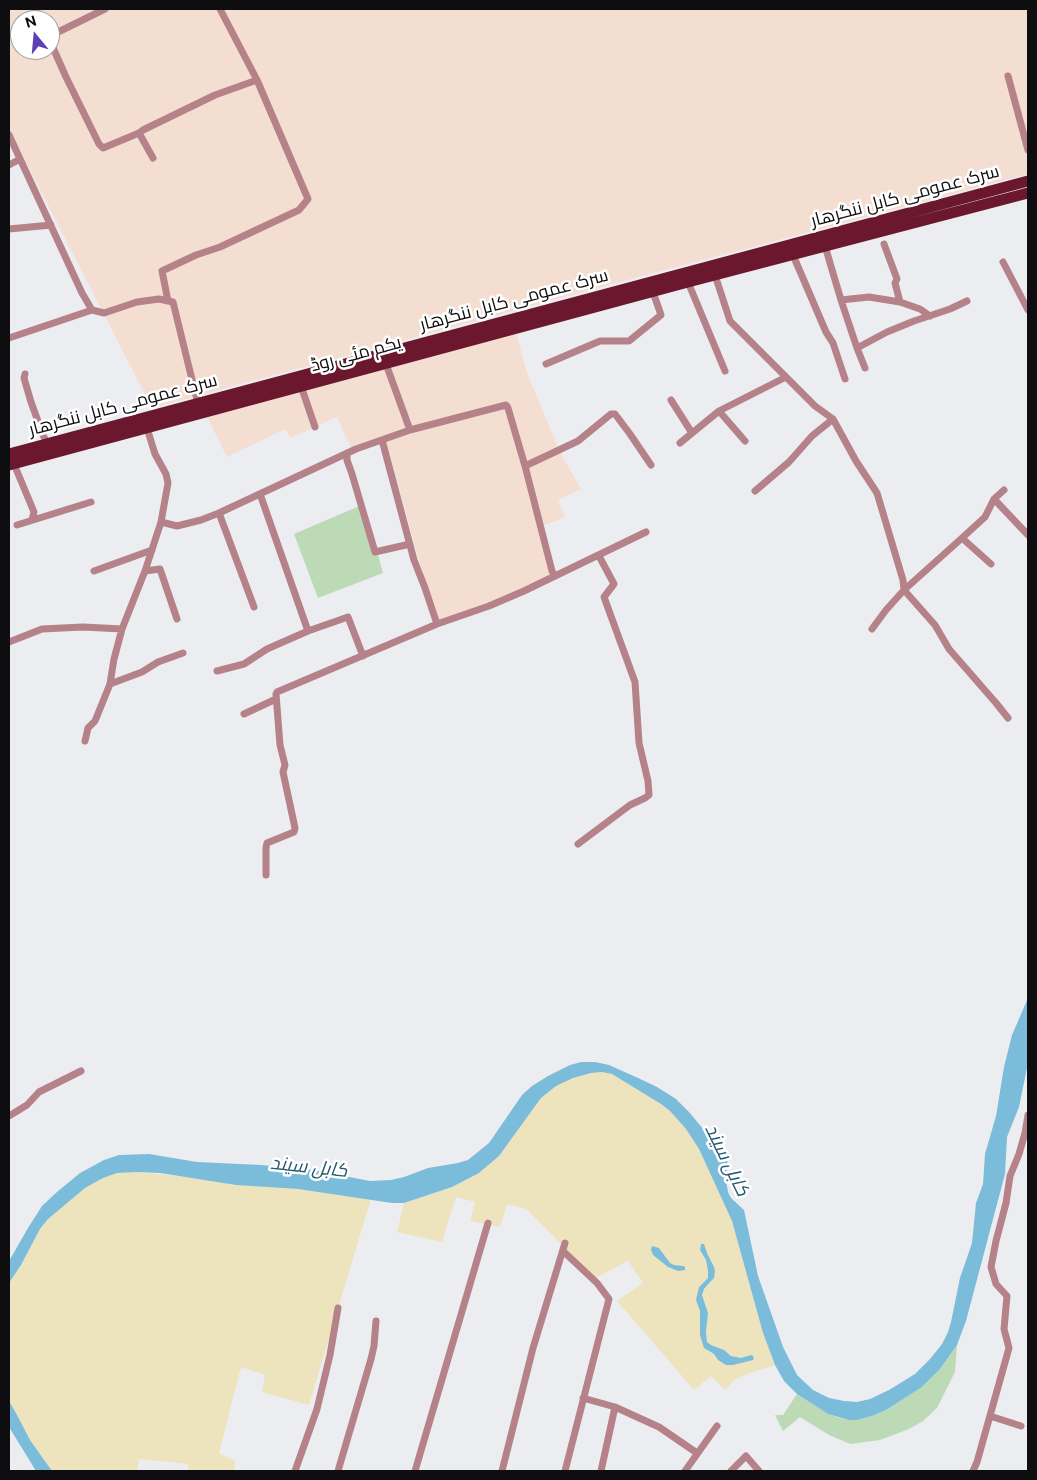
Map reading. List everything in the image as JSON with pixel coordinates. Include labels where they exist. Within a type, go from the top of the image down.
[{"type":"highway","name":"سرک عمومی کابل ننگرهار","points":[[10,461],[47,443],[201,408],[439,338],[1028,181]]},
{"type":"highway","name":"سرک عمومی کابل ننگرهار","points":[[515,329],[1028,193]]},
{"type":"highway","name":"یکم مئی روڈ","points":[[201,408],[301,386],[515,329]]},
{"type":"highway","name":"سرک عمومی کابل ننگرهار","points":[[10,461],[147,428],[201,408]]},
{"type":"street","points":[[60,31],[106,9]]},
{"type":"street","points":[[168,301],[162,271],[196,255],[220,247],[299,210],[308,199],[257,80],[220,9]]},
{"type":"street","points":[[58,60],[102,148],[139,133],[215,95],[257,80]]},
{"type":"street","points":[[1008,76],[1028,150]]},
{"type":"street","points":[[139,133],[153,158]]},
{"type":"street","points":[[9,135],[82,293],[92,310]]},
{"type":"street","points":[[9,165],[20,159]]},
{"type":"street","points":[[9,229],[51,225]]},
{"type":"street","points":[[884,244],[897,279],[895,283],[900,302]]},
{"type":"street","points":[[825,246],[841,300],[865,368]]},
{"type":"street","points":[[793,254],[826,332],[833,344],[845,379]]},
{"type":"street","points":[[1004,262],[1028,310]]},
{"type":"street","points":[[715,275],[730,321],[815,406],[833,420],[877,493],[903,580],[904,590],[935,624],[949,649],[1008,718]]},
{"type":"street","points":[[688,282],[725,371]]},
{"type":"street","points":[[546,364],[600,341],[629,340],[661,315],[653,292]]},
{"type":"street","points":[[841,300],[869,297],[900,302],[920,309],[930,316]]},
{"type":"street","points":[[9,338],[92,310],[104,313],[137,302],[159,299],[173,302],[201,408]]},
{"type":"street","points":[[857,348],[887,332],[967,301]]},
{"type":"street","points":[[386,364],[410,430]]},
{"type":"street","points":[[25,374],[24,378],[31,402],[47,443]]},
{"type":"street","points":[[680,443],[719,411],[786,377]]},
{"type":"street","points":[[301,386],[314,428]]},
{"type":"street","points":[[671,400],[692,433]]},
{"type":"street","points":[[161,522],[176,526],[218,513],[347,453],[410,430],[506,405],[554,575]]},
{"type":"street","points":[[719,411],[745,440]]},
{"type":"street","points":[[524,466],[578,440],[612,414],[615,414],[651,465]]},
{"type":"street","points":[[755,491],[789,462],[812,436],[833,420]]},
{"type":"street","points":[[85,741],[88,728],[95,721],[110,684],[122,629],[145,571],[161,522],[168,484],[166,474],[155,454],[147,428]]},
{"type":"street","points":[[382,440],[414,560],[426,588],[437,624]]},
{"type":"street","points":[[347,453],[347,460],[375,552],[410,544]]},
{"type":"street","points":[[10,461],[34,512],[32,520]]},
{"type":"street","points":[[872,629],[904,590],[986,516],[994,499],[1004,490]]},
{"type":"street","points":[[260,494],[308,631]]},
{"type":"street","points":[[994,499],[1028,535]]},
{"type":"street","points":[[17,525],[91,502]]},
{"type":"street","points":[[218,513],[254,607]]},
{"type":"street","points":[[266,875],[267,843],[294,832],[295,828],[283,772],[285,765],[280,745],[277,692],[437,624],[498,602],[599,556],[646,532]]},
{"type":"street","points":[[962,538],[991,564]]},
{"type":"street","points":[[94,571],[152,550]]},
{"type":"street","points":[[578,844],[630,805],[648,795],[648,781],[639,743],[635,682],[604,597],[614,584],[599,556]]},
{"type":"street","points":[[145,571],[160,569],[177,619]]},
{"type":"street","points":[[217,671],[244,664],[267,649],[308,631],[348,617],[363,656]]},
{"type":"street","points":[[9,642],[42,629],[82,627],[122,629]]},
{"type":"street","points":[[110,684],[183,653]]},
{"type":"street","points":[[244,714],[276,699]]},
{"type":"street","points":[[9,1116],[27,1105],[39,1092],[82,1071]]},
{"type":"street","points":[[973,1471],[1009,1348],[1004,1329],[1007,1296],[996,1284],[992,1267],[996,1242],[1006,1204],[1010,1176],[1026,1133],[1028,1115]]},
{"type":"street","points":[[416,1471],[488,1223]]},
{"type":"street","points":[[502,1471],[534,1348],[564,1247],[609,1299],[565,1471]]},
{"type":"street","points":[[295,1471],[317,1409],[330,1355],[338,1308]]},
{"type":"street","points":[[338,1471],[371,1359],[376,1321]]},
{"type":"street","points":[[583,1398],[615,1407],[659,1428],[697,1453]]},
{"type":"street","points":[[601,1471],[615,1407]]},
{"type":"street","points":[[990,1416],[1021,1426]]},
{"type":"street","points":[[685,1471],[717,1426]]},
{"type":"street","points":[[731,1471],[746,1456],[759,1471]]},
{"type":"shaded area","points":[[9,9],[1028,9],[1028,174],[152,408],[9,129]]},
{"type":"shaded area","points":[[515,329],[528,376],[561,454],[581,489],[558,500],[565,517],[540,527],[554,575],[437,624],[385,439],[351,448],[337,417],[291,438],[285,429],[227,457],[205,413]]},
{"type":"green space","points":[[364,504],[383,573],[318,598],[294,534]]},
{"type":"green space","points":[[957,1345],[955,1372],[937,1408],[923,1421],[909,1429],[880,1440],[850,1444],[829,1435],[800,1417],[783,1431],[775,1415],[783,1415],[797,1394],[828,1414],[840,1418],[857,1420],[872,1416],[886,1410],[922,1387],[940,1369]]},
{"type":"sand","points":[[602,1072],[612,1074],[650,1096],[670,1111],[686,1129],[699,1149],[732,1221],[763,1333],[775,1365],[734,1380],[725,1390],[711,1376],[694,1390],[617,1301],[643,1283],[628,1261],[594,1279],[526,1209],[507,1204],[500,1227],[470,1221],[475,1202],[456,1197],[442,1242],[397,1232],[404,1203],[452,1187],[479,1173],[499,1156],[541,1098],[556,1086],[573,1078]],"holes":[[[705,1247],[715,1271],[711,1283],[704,1289],[702,1295],[708,1313],[707,1342],[724,1350],[731,1356],[741,1358],[751,1355],[754,1358],[753,1360],[718,1360],[714,1354],[706,1350],[701,1321],[699,1287],[708,1278],[709,1271],[706,1260],[700,1250]],[[659,1248],[670,1263],[683,1266],[678,1271],[668,1267]]]},
{"type":"sand","points":[[137,1172],[188,1177],[236,1185],[298,1189],[371,1199],[309,1405],[262,1392],[265,1375],[241,1367],[219,1453],[235,1461],[234,1471],[188,1471],[188,1464],[139,1459],[137,1471],[52,1471],[30,1440],[9,1401],[9,1283],[40,1229],[66,1203],[85,1188],[103,1178],[117,1173]]},
{"type":"water","name":"کابل سيند","points":[[1028,998],[1028,1063],[1019,1107],[1007,1137],[1005,1174],[966,1321],[957,1345],[940,1369],[922,1387],[886,1410],[872,1416],[849,1420],[828,1414],[797,1394],[784,1381],[775,1365],[763,1333],[732,1221],[699,1149],[686,1129],[670,1111],[612,1074],[602,1072],[573,1078],[556,1086],[541,1098],[499,1156],[479,1173],[452,1187],[404,1203],[392,1203],[298,1189],[236,1185],[160,1173],[117,1173],[85,1188],[48,1219],[40,1229],[9,1283],[9,1261],[42,1206],[80,1173],[104,1160],[119,1155],[149,1154],[197,1162],[313,1170],[370,1181],[391,1180],[428,1168],[468,1160],[489,1143],[522,1095],[532,1086],[570,1065],[581,1062],[595,1062],[609,1065],[638,1078],[676,1099],[724,1154],[728,1165],[725,1175],[728,1192],[731,1198],[744,1210],[758,1276],[783,1347],[797,1375],[813,1390],[829,1398],[857,1402],[870,1399],[915,1374],[942,1344],[948,1332],[960,1278],[972,1243],[976,1203],[983,1184],[985,1154],[996,1116],[1004,1067],[1012,1035]]},
{"type":"water","points":[[701,1244],[704,1244],[715,1271],[714,1278],[704,1289],[702,1295],[708,1313],[707,1342],[724,1350],[731,1356],[741,1358],[751,1355],[754,1358],[753,1360],[726,1365],[704,1348],[700,1335],[700,1311],[696,1300],[699,1287],[708,1278],[706,1260],[700,1250]]},
{"type":"water","points":[[652,1246],[659,1248],[670,1263],[683,1266],[685,1270],[678,1271],[668,1267],[653,1255]]},
{"type":"water","points":[[9,1401],[30,1440],[52,1471],[36,1471],[9,1427]]}]
